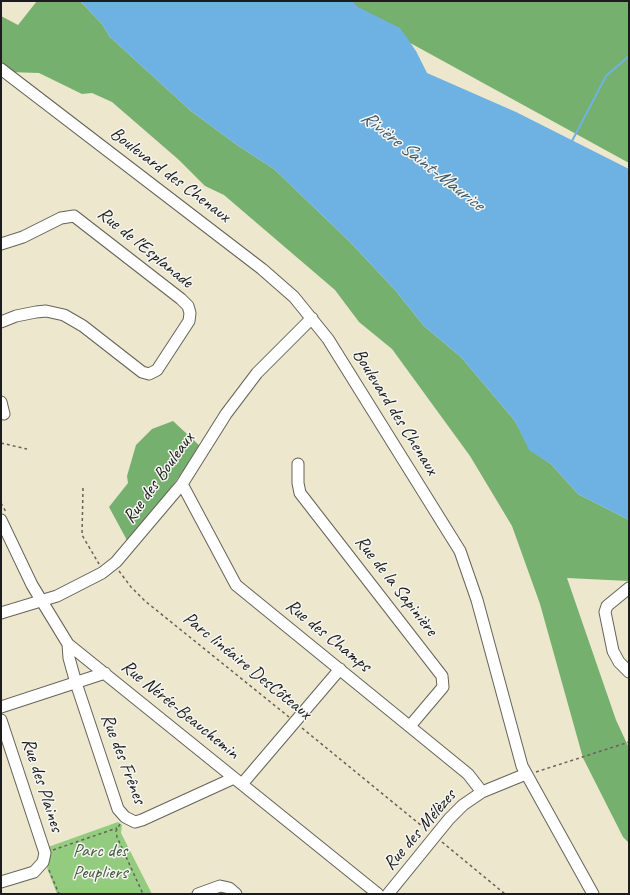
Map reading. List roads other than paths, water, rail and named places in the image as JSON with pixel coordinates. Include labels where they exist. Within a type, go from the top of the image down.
[{"type":"street","name":"Boulevard des Chenaux","points":[[2,73],[245,255],[286,290],[312,318],[337,352],[460,552],[477,600],[517,751],[526,774],[593,894]]},
{"type":"street","name":"Rue de l'Esplanade","points":[[1,244],[23,237],[66,216],[74,216],[185,302],[189,309],[190,317],[157,370],[149,374],[142,372],[83,326],[64,315],[46,311],[36,312],[16,316],[1,322]]},
{"type":"street","name":"Rue des Bouleaux","points":[[1,613],[61,594],[102,573],[113,564],[133,544],[182,484],[226,414],[248,384],[275,353],[312,318]]},
{"type":"street","points":[[1,402],[4,414]]},
{"type":"street","name":"Rue de la Sapinière","points":[[298,464],[298,483],[300,493],[442,676],[442,687],[410,726]]},
{"type":"street","name":"Rue des Champs","points":[[182,484],[234,582],[468,774],[482,792]]},
{"type":"street","name":"Rue Nérée-Beauchemin","points":[[5,519],[32,586],[68,644],[105,672],[378,894]]},
{"type":"street","points":[[629,588],[607,606],[605,612],[613,651],[619,662],[629,672]]},
{"type":"street","name":"Rue des Frênes","points":[[68,644],[69,658],[76,683],[118,809],[125,818],[135,822],[238,781],[295,722],[340,669]]},
{"type":"street","points":[[1,707],[105,672]]},
{"type":"street","name":"Rue des Plaines","points":[[1,720],[44,857],[34,872],[1,882]]},
{"type":"street","name":"Rue des Mélèzes","points":[[388,894],[435,836],[463,805],[482,792],[526,774]]},
{"type":"street","points":[[198,894],[217,886],[233,891]]},
{"type":"water","name":"Rivière Saint-Maurice","points":[[80,1],[352,1],[358,7],[400,28],[416,51],[427,73],[516,112],[629,169],[629,520],[578,494],[551,464],[529,450],[515,421],[461,357],[424,326],[395,290],[350,242],[274,169],[237,145],[191,111],[110,37],[102,24]]},
{"type":"waterway","points":[[572,141],[606,76],[629,56]]},
{"type":"park label","name":"Parc des Peupliers","points":[[100,862]]}]
